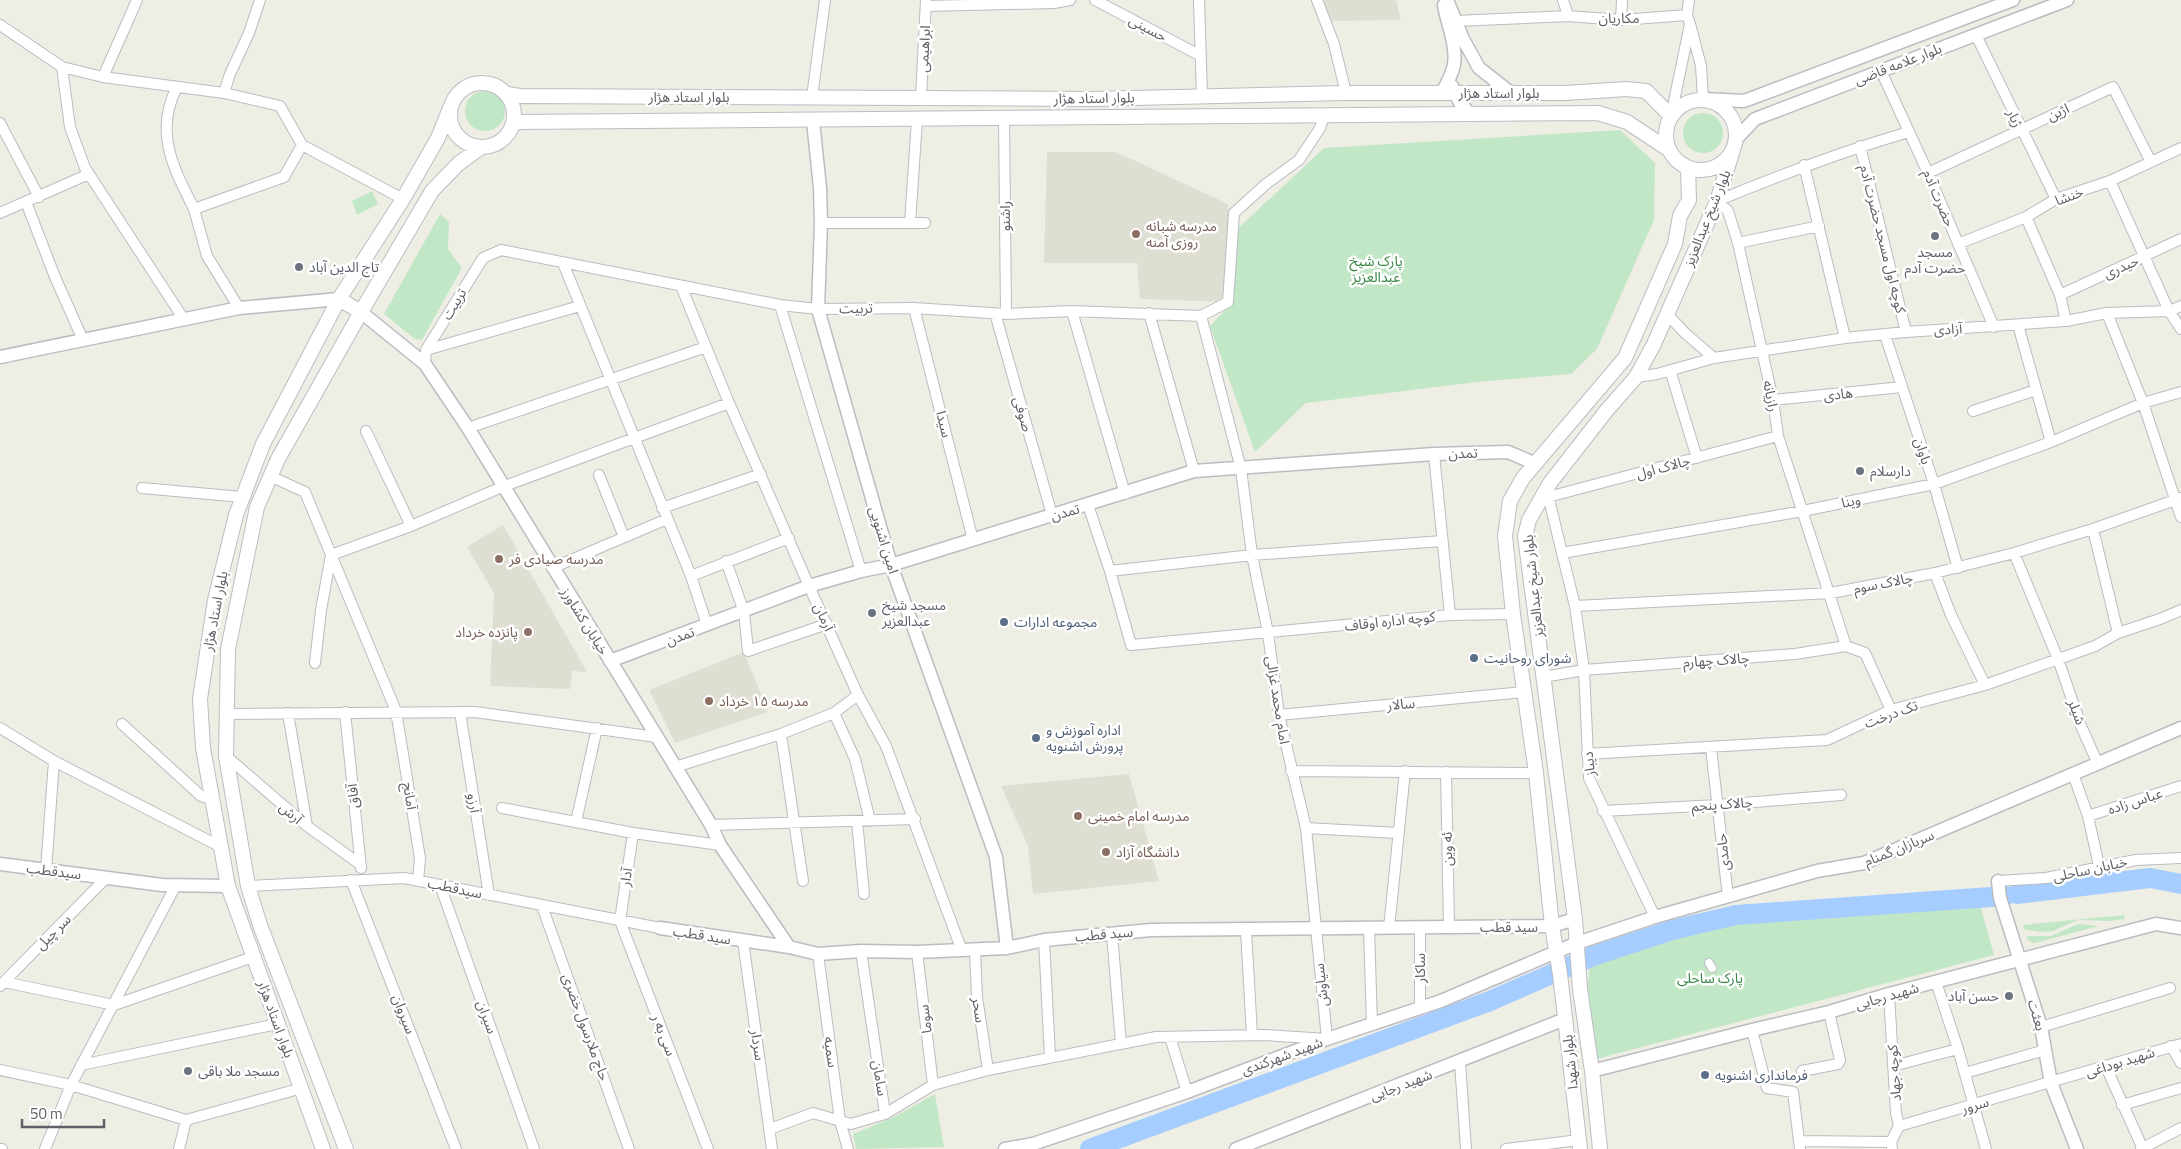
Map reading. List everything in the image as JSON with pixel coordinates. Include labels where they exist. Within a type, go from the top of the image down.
[{"type":"main road","points":[[476,83],[495,85],[506,94],[514,112],[514,122],[508,134],[500,142],[480,148],[462,141],[456,135],[451,127],[450,108],[453,99],[459,92],[476,83]]},
{"type":"main road","name":"بلوار استاد هژار","points":[[506,94],[520,96],[1092,99],[1346,93],[1565,93],[1626,89],[1646,91],[1671,116]]},
{"type":"main road","points":[[1346,93],[1346,115]]},
{"type":"main road","points":[[1511,93],[1512,114]]},
{"type":"main road","points":[[812,97],[813,121]]},
{"type":"main road","points":[[1704,99],[1724,108],[1734,122],[1735,144],[1727,159],[1709,169],[1698,170],[1688,168],[1680,163],[1668,148],[1666,132],[1671,116],[1686,103],[1704,99]]},
{"type":"main road","name":"بلوار استاد هژار","points":[[323,1149],[228,886],[210,799],[203,748],[200,699],[215,600],[242,498],[263,444],[339,299],[403,199],[438,138],[450,108]]},
{"type":"main road","name":"بلوار استاد هژار","points":[[514,122],[681,119],[813,121],[1598,113],[1640,128],[1668,148]]},
{"type":"main road","name":"بلوار شیخ عبدالعزیز","points":[[1577,949],[1575,920],[1525,536],[1529,520],[1559,473],[1607,410],[1636,377],[1654,344],[1717,201],[1735,144]]},
{"type":"main road","name":"بلوار استاد هژار","points":[[346,1149],[260,925],[248,886],[226,756],[228,649],[257,507],[278,459],[361,312],[432,192],[458,164],[480,148]]},
{"type":"main road","name":"بلوار شیخ عبدالعزیز","points":[[1557,963],[1536,773],[1512,614],[1505,536],[1508,512],[1514,494],[1534,464],[1556,441],[1625,358],[1675,244],[1680,216],[1689,200],[1688,168]]},
{"type":"main road","points":[[339,299],[361,312]]},
{"type":"main road","points":[[1534,464],[1559,473]]},
{"type":"main road","points":[[228,886],[248,886]]},
{"type":"main road","name":"بلوار شهدا","points":[[1577,949],[1580,989],[1592,1071],[1600,1149]]},
{"type":"main road","name":"بلوار شهدا","points":[[1557,963],[1579,1145]]},
{"type":"street","points":[[104,77],[137,0]]},
{"type":"street","points":[[224,93],[230,74],[250,33],[260,0]]},
{"type":"street","points":[[812,97],[825,0]]},
{"type":"street","points":[[926,3],[1054,3],[1070,0]]},
{"type":"street","name":"حسینی","points":[[1095,0],[1201,56]]},
{"type":"street","points":[[1198,0],[1202,97]]},
{"type":"street","points":[[1317,0],[1334,44],[1346,93]]},
{"type":"street","points":[[1435,93],[1444,90],[1454,66],[1454,50],[1443,0]]},
{"type":"street","points":[[1447,0],[1479,68],[1511,93]]},
{"type":"street","points":[[1563,0],[1568,16]]},
{"type":"street","points":[[1621,20],[1622,0]]},
{"type":"street","points":[[1671,116],[1689,20],[1689,0]]},
{"type":"street","name":"بلوار علامه قاضی","points":[[1704,99],[1744,101],[2013,0]]},
{"type":"street","name":"بلوار علامه قاضی","points":[[1735,144],[1755,119],[2067,0]]},
{"type":"street","name":"ابراهیمی","points":[[921,98],[926,3]]},
{"type":"street","name":"مکاریان","points":[[1456,21],[1568,16],[1621,20],[1689,20]]},
{"type":"street","points":[[1689,20],[1701,66],[1704,99]]},
{"type":"street","points":[[0,25],[62,67],[104,77],[224,93],[280,106],[302,145],[403,199]]},
{"type":"street","name":"ژیار","points":[[1976,35],[2020,129],[2056,199]]},
{"type":"street","points":[[1454,66],[1448,79],[1460,103],[1470,114]]},
{"type":"street","points":[[62,67],[70,127],[85,168],[183,318]]},
{"type":"street","name":"حضرت آدم","points":[[1881,71],[1928,173],[1994,327]]},
{"type":"street","points":[[177,87],[170,100],[166,125],[169,151],[174,168],[194,209],[207,256],[239,308]]},
{"type":"street","name":"اژین","points":[[1928,173],[2113,87],[2151,162]]},
{"type":"street","points":[[1241,469],[1201,316],[1228,302],[1234,213],[1266,184],[1299,160],[1320,128],[1324,115]]},
{"type":"street","name":"راشنو","points":[[1000,314],[1004,118]]},
{"type":"street","points":[[910,224],[917,120]]},
{"type":"street","name":"امین اشنویی","points":[[813,121],[820,188],[821,224],[818,309],[890,565],[996,857],[1007,948]]},
{"type":"street","points":[[0,123],[3,135],[39,197]]},
{"type":"street","points":[[1717,201],[1804,165],[1909,132]]},
{"type":"street","points":[[194,209],[284,177],[302,145]]},
{"type":"street","name":"کوچه اول مسجد حضرت آدم","points":[[1860,146],[1906,332]]},
{"type":"street","name":"خنشا","points":[[1958,244],[2026,216],[2056,199],[2110,181],[2181,148]]},
{"type":"street","points":[[1804,165],[1846,338]]},
{"type":"street","points":[[0,213],[89,174]]},
{"type":"street","points":[[2110,181],[2143,257],[2169,311],[2181,329]]},
{"type":"street","name":"رازیانه","points":[[1717,201],[1728,211],[1738,243],[1773,400],[1778,436],[1846,646]]},
{"type":"street","points":[[26,202],[55,277],[83,340]]},
{"type":"street","points":[[2026,216],[2060,294],[2066,321]]},
{"type":"street","points":[[821,224],[925,223]]},
{"type":"street","points":[[1738,243],[1819,226]]},
{"type":"street","name":"حیدری","points":[[2060,294],[2181,239]]},
{"type":"street","name":"تربیت","points":[[425,364],[426,350],[482,258],[501,250],[780,305],[818,309],[914,308],[1000,314],[1072,311],[1201,316]]},
{"type":"street","points":[[563,262],[691,576],[707,625]]},
{"type":"street","name":"آرمان","points":[[681,286],[729,403],[809,586],[858,695],[886,746],[915,819],[944,905],[968,950]]},
{"type":"street","points":[[1,354],[83,340],[239,308],[339,299]]},
{"type":"street","points":[[780,305],[861,571]]},
{"type":"street","points":[[426,350],[580,306]]},
{"type":"street","name":"آزادی","points":[[1636,377],[1657,374],[1714,358],[1846,338],[2066,321],[2107,314],[2169,311],[2181,306]]},
{"type":"street","name":"سیدا","points":[[914,308],[973,540]]},
{"type":"street","points":[[1072,311],[1126,494]]},
{"type":"street","name":"خیابان کشاورز","points":[[361,312],[425,364],[468,428],[502,487],[711,824],[720,846],[789,947]]},
{"type":"street","points":[[1149,313],[1194,472]]},
{"type":"street","name":"صوفی","points":[[1000,314],[1052,515]]},
{"type":"street","points":[[1667,314],[1686,334],[1714,358]]},
{"type":"street","points":[[2107,314],[2143,403],[2178,499],[2181,517]]},
{"type":"street","points":[[2018,325],[2051,442]]},
{"type":"street","name":"باوان","points":[[1886,335],[1934,484],[1958,568]]},
{"type":"street","points":[[468,428],[706,347]]},
{"type":"street","points":[[1670,370],[1697,458]]},
{"type":"street","name":"هادی","points":[[1773,400],[1902,387]]},
{"type":"street","points":[[1973,411],[2036,390]]},
{"type":"street","name":"وینا","points":[[1562,553],[1803,511],[1934,484],[2051,442],[2143,403],[2181,392]]},
{"type":"street","points":[[315,663],[321,610],[331,556],[411,526],[502,487],[729,403]]},
{"type":"street","points":[[366,431],[411,526]]},
{"type":"street","name":"چالاک اول","points":[[1547,493],[1697,458],[1778,436]]},
{"type":"street","name":"تمدن","points":[[610,661],[809,586],[890,565],[1194,472],[1434,454],[1508,452],[1534,464]]},
{"type":"street","points":[[1434,454],[1450,615]]},
{"type":"street","name":"امام محمد غزالی","points":[[1241,469],[1252,555],[1268,633],[1279,716],[1306,828],[1314,930]]},
{"type":"street","points":[[662,508],[761,474]]},
{"type":"street","points":[[599,475],[624,537]]},
{"type":"street","name":"آمانج","points":[[270,476],[305,492],[396,711],[420,858],[418,880]]},
{"type":"street","points":[[142,488],[242,498]]},
{"type":"street","points":[[1547,493],[1575,606]]},
{"type":"street","name":"چالاک سوم","points":[[1575,606],[1830,593],[1935,573],[2014,554],[2178,499]]},
{"type":"street","points":[[1088,505],[1110,571],[1252,555],[1442,541]]},
{"type":"street","points":[[552,568],[667,519]]},
{"type":"street","points":[[2093,529],[2118,633]]},
{"type":"street","points":[[691,576],[789,538]]},
{"type":"street","name":"شیلر","points":[[2014,554],[2058,659],[2081,726],[2098,764]]},
{"type":"street","points":[[726,561],[744,612],[748,651],[827,624]]},
{"type":"street","name":"کوچه اداره اوقاف","points":[[1110,571],[1131,645],[1450,615],[1512,614]]},
{"type":"street","points":[[1935,573],[1951,615],[1985,685]]},
{"type":"street","name":"دیباز","points":[[1575,606],[1584,670],[1589,778],[1603,811],[1655,917]]},
{"type":"street","name":"تک درخت","points":[[1587,754],[1827,740],[1891,710],[1985,685],[2096,646],[2118,633],[2160,620],[2181,610]]},
{"type":"street","points":[[1846,646],[1865,653],[1891,710]]},
{"type":"street","name":"چالاک چهارم","points":[[1584,670],[1795,654],[1846,646]]},
{"type":"street","points":[[1543,677],[1584,670]]},
{"type":"street","name":"سالار","points":[[1279,716],[1524,692]]},
{"type":"street","points":[[675,767],[781,734],[834,713],[858,695]]},
{"type":"street","points":[[226,714],[396,711],[475,712],[656,737]]},
{"type":"street","name":"آفاق","points":[[345,712],[362,879]]},
{"type":"street","name":"آرزو","points":[[460,712],[489,895]]},
{"type":"street","points":[[834,713],[855,759],[870,821]]},
{"type":"street","points":[[288,714],[307,826]]},
{"type":"street","points":[[122,724],[201,796],[210,799]]},
{"type":"street","points":[[0,728],[54,761],[221,847]]},
{"type":"street","points":[[576,822],[597,728]]},
{"type":"street","name":"سربازان گمنام","points":[[1557,963],[1577,949],[1655,917],[1817,871],[1864,863],[2181,728]]},
{"type":"street","points":[[781,734],[796,821],[803,881]]},
{"type":"street","name":"حامدی","points":[[1711,748],[1728,897]]},
{"type":"street","name":"آرش","points":[[226,756],[307,826],[360,865]]},
{"type":"street","points":[[46,870],[54,761]]},
{"type":"street","points":[[1291,771],[1536,773]]},
{"type":"street","points":[[1388,928],[1405,771]]},
{"type":"street","name":"ئه وین","points":[[1446,772],[1449,927]]},
{"type":"street","points":[[2073,774],[2088,816],[2098,866]]},
{"type":"street","name":"عباس زاده","points":[[2088,816],[2181,786]]},
{"type":"street","name":"چالاک پنجم","points":[[1603,811],[1718,805],[1840,794]]},
{"type":"street","points":[[502,808],[633,833],[720,846]]},
{"type":"street","points":[[711,824],[915,819]]},
{"type":"street","points":[[857,821],[864,894]]},
{"type":"street","points":[[1306,828],[1398,833]]},
{"type":"street","name":"آدار","points":[[620,921],[633,833]]},
{"type":"street","name":"خیابان ساحلی","points":[[1998,881],[2046,878],[2098,866],[2136,860],[2181,858]]},
{"type":"street","name":"سیدقطب","points":[[0,864],[162,885],[228,886]]},
{"type":"street","name":"سر چیل","points":[[2,984],[106,878]]},
{"type":"street","name":"سیدقطب","points":[[248,886],[404,878],[660,928]]},
{"type":"street","name":"سیروان","points":[[351,880],[456,1149]]},
{"type":"street","name":"بعثت","points":[[1998,881],[2000,898],[2041,1027],[2051,1083],[2078,1149]]},
{"type":"street","points":[[45,1149],[71,1085],[176,885]]},
{"type":"street","name":"سیران","points":[[440,885],[534,1149]]},
{"type":"street","name":"حاج ملارسول خضری","points":[[542,906],[629,1149]]},
{"type":"street","name":"سید قطب","points":[[660,928],[789,947],[818,954],[861,951],[917,952],[1007,948],[1044,940],[1151,930],[1314,930],[1552,926],[1575,920]]},
{"type":"street","name":"سی به ر","points":[[620,921],[708,1149]]},
{"type":"street","name":"شهید رجایی","points":[[1592,1071],[1829,1012],[2018,959],[2156,924],[2181,928]]},
{"type":"street","name":"ساکار","points":[[1420,928],[1420,1008]]},
{"type":"street","points":[[1369,929],[1372,1024]]},
{"type":"street","points":[[1246,930],[1252,1035]]},
{"type":"street","name":"سیاوش","points":[[1314,930],[1327,1040]]},
{"type":"street","points":[[1112,934],[1121,1044]]},
{"type":"street","points":[[1044,940],[1050,1057]]},
{"type":"street","name":"سردار","points":[[743,941],[772,1149]]},
{"type":"street","name":"سحر","points":[[968,950],[988,1070]]},
{"type":"street","name":"سامان","points":[[770,1129],[813,1113],[850,1124],[886,1114],[861,951]]},
{"type":"street","name":"سوما","points":[[917,952],[933,1085]]},
{"type":"street","name":"سمیه","points":[[818,954],[840,1121],[848,1149]]},
{"type":"street","points":[[2,984],[114,1005],[253,956]]},
{"type":"street","name":"شهید شهرکندی","points":[[1010,1149],[1033,1144],[1187,1092],[1372,1024],[1557,963]]},
{"type":"street","points":[[1936,982],[1958,1049],[1986,1149]]},
{"type":"street","points":[[2041,1027],[2170,988]]},
{"type":"street","name":"کوچه جهاد","points":[[1889,994],[1896,1113],[1899,1126]]},
{"type":"street","points":[[1802,1071],[1838,1064],[1840,1060],[1829,1012]]},
{"type":"street","name":"شهید رجایی","points":[[1236,1149],[1565,1019]]},
{"type":"street","points":[[81,1065],[277,1024]]},
{"type":"street","points":[[1752,1030],[1766,1088],[1792,1092],[1800,1145],[1892,1146],[1899,1126]]},
{"type":"street","points":[[886,1114],[933,1085],[988,1070],[1156,1037],[1252,1035],[1327,1040]]},
{"type":"street","points":[[1170,1037],[1187,1092]]},
{"type":"street","name":"شهید بوداغی","points":[[2051,1083],[2176,1045],[2181,1063]]},
{"type":"street","points":[[1893,1066],[1958,1049]]},
{"type":"street","points":[[1965,1073],[2045,1050]]},
{"type":"street","points":[[1460,1062],[1466,1149]]},
{"type":"street","points":[[2106,1066],[2142,1149],[2181,1128]]},
{"type":"street","points":[[0,1070],[71,1085],[186,1120],[302,1088]]},
{"type":"street","name":"سرور","points":[[1899,1126],[2051,1083]]},
{"type":"street","points":[[2122,1105],[2181,1088]]},
{"type":"street","points":[[179,1149],[186,1120]]},
{"type":"street","points":[[1506,1149],[1579,1145]]},
{"type":"shaded area","points":[[1321,0],[1396,0],[1401,20],[1328,21]]},
{"type":"shaded area","name":"مدرسه شبانه روزی آمنه","points":[[1047,152],[1116,152],[1228,204],[1228,302],[1140,299],[1137,263],[1044,263]]},
{"type":"shaded area","name":"پانزده خرداد","points":[[503,525],[587,672],[572,671],[570,689],[490,686],[494,593],[467,547]]},
{"type":"shaded area","name":"مدرسه ۱۵ خرداد","points":[[744,652],[768,712],[675,743],[649,690]]},
{"type":"shaded area","name":"مدرسه امام خمینی","points":[[1129,774],[1159,881],[1033,894],[1028,846],[1001,786]]},
{"type":"green space","points":[[485,91],[499,97],[505,111],[499,125],[485,131],[471,125],[465,111],[471,97]]},
{"type":"green space","points":[[1699,113],[1707,113],[1714,116],[1720,122],[1723,133],[1720,144],[1714,150],[1707,153],[1699,153],[1692,150],[1686,144],[1683,137],[1683,129],[1686,122],[1692,116]]},
{"type":"green space","name":"پارک شیخ عبدالعزیز","points":[[1620,130],[1655,163],[1654,220],[1597,349],[1571,374],[1477,382],[1306,403],[1255,452],[1210,326],[1234,301],[1234,232],[1324,148]]},
{"type":"green space","points":[[372,191],[378,204],[357,215],[352,201]]},
{"type":"green space","points":[[440,214],[449,222],[448,249],[462,268],[422,340],[415,339],[384,314]]},
{"type":"green space","name":"پارک ساحلی","points":[[1980,905],[1994,955],[1596,1059],[1587,989],[1590,964],[1697,930],[1750,920]]},
{"type":"green space","points":[[2124,915],[2125,919],[2110,921],[2078,920],[2053,931],[2040,932],[2024,929],[2023,925]]},
{"type":"green space","points":[[2078,924],[2099,926],[2035,943],[2027,939],[2027,936],[2051,936]]},
{"type":"green space","points":[[935,1094],[944,1147],[856,1149],[853,1134],[892,1118]]},
{"type":"waterway","points":[[2017,894],[2150,878],[2181,884]]},
{"type":"waterway","points":[[1090,1149],[1490,1001],[1593,956],[1672,930],[1736,915],[2005,896]]},
{"type":"place","name":"مدرسه شبانه روزی آمنه","points":[[1136,234]]},
{"type":"place","name":"مسجد حضرت آدم","points":[[1935,236]]},
{"type":"place","name":"تاج الدین آباد","points":[[299,267]]},
{"type":"place","name":"دارسلام","points":[[1860,471]]},
{"type":"place","name":"مدرسه صیادی فر","points":[[499,559]]},
{"type":"place","name":"مسجد شیخ عبدالعزیر","points":[[872,613]]},
{"type":"place","name":"مجموعه ادارات","points":[[1004,622]]},
{"type":"place","name":"پانزده خرداد","points":[[528,632]]},
{"type":"place","name":"شورای روحانیت","points":[[1474,658]]},
{"type":"place","name":"مدرسه ۱۵ خرداد","points":[[709,701]]},
{"type":"place","name":"اداره آموزش و پرورش اشنویه","points":[[1036,738]]},
{"type":"place","name":"مدرسه امام خمینی","points":[[1078,816]]},
{"type":"place","name":"دانشگاه آزاد","points":[[1106,852]]},
{"type":"place","name":"حسن آباد","points":[[2009,996]]},
{"type":"place","name":"مسجد ملا باقی","points":[[188,1071]]},
{"type":"place","name":"فرمانداری اشنویه","points":[[1705,1075]]}]
